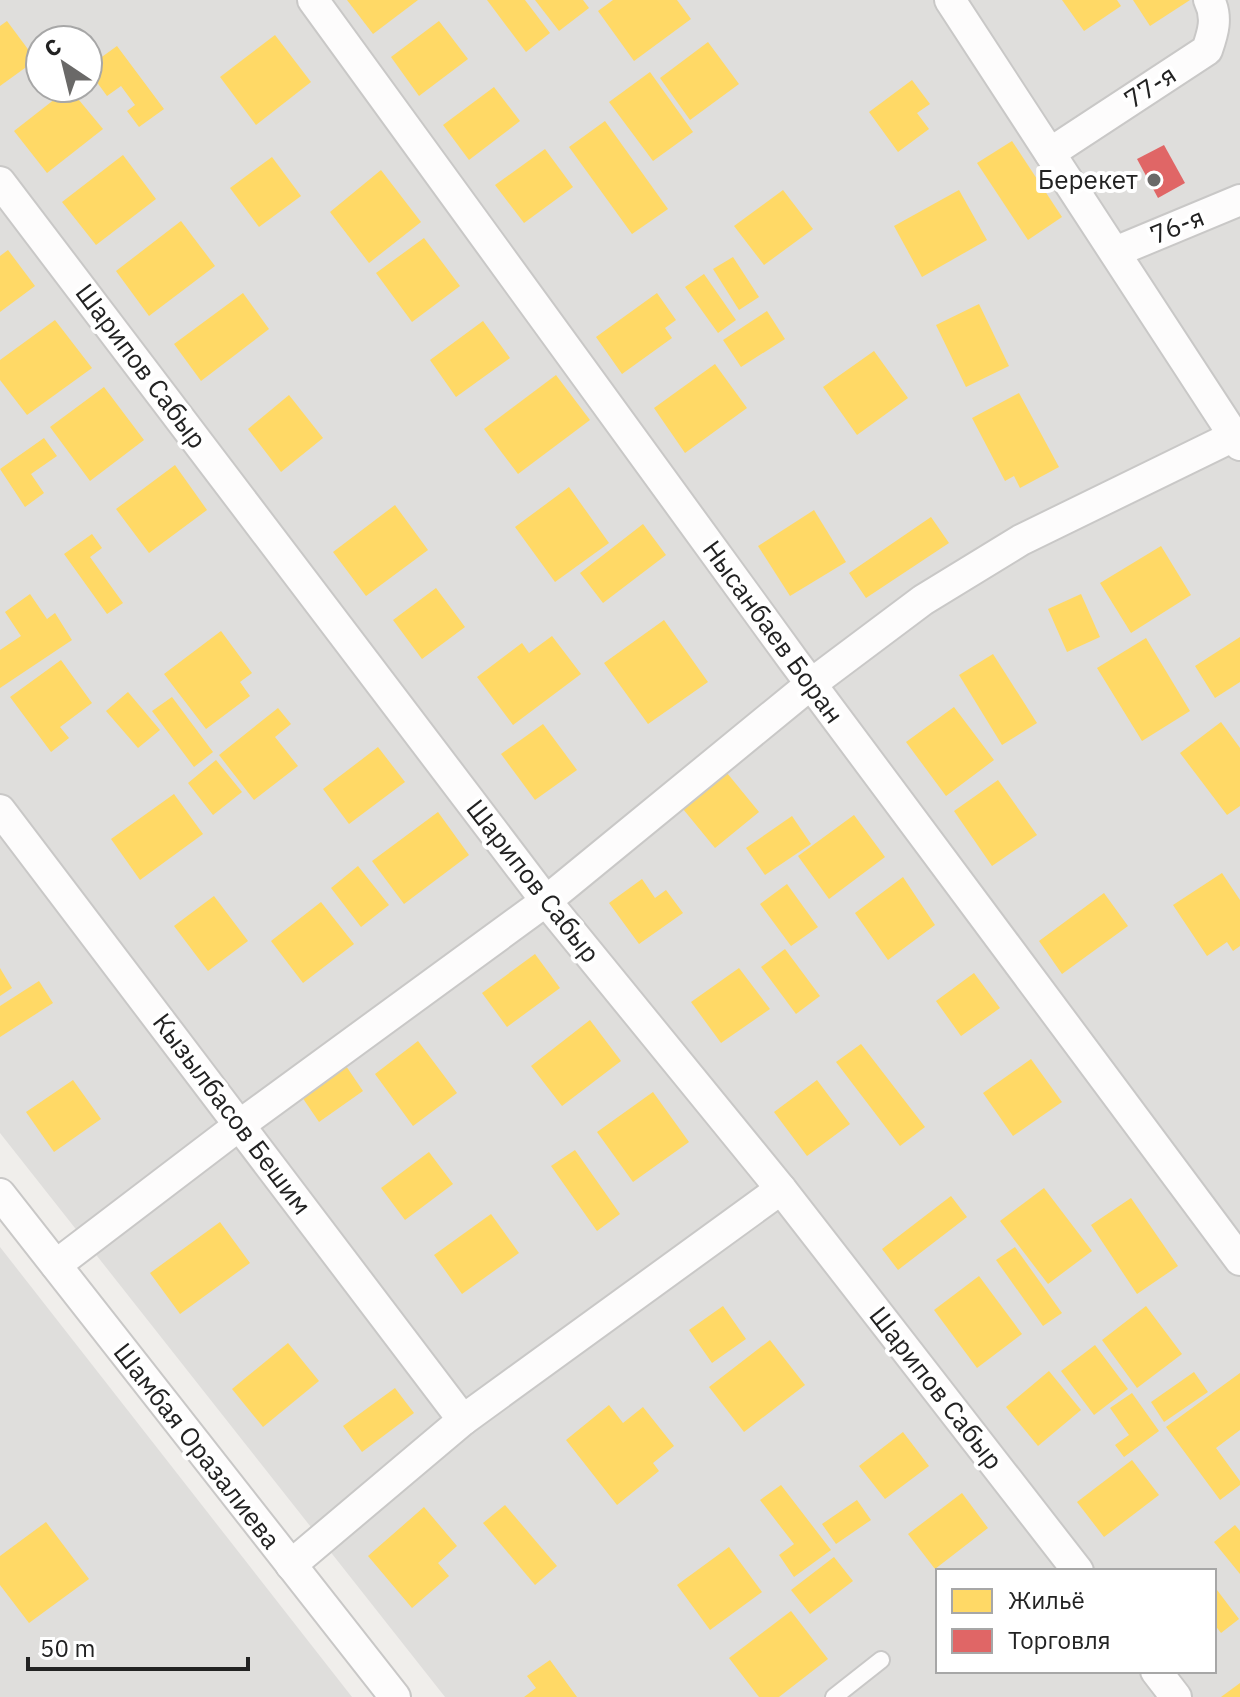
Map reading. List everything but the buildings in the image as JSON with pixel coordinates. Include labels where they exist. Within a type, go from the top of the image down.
[{"type":"street","name":"Нысанбаев Боран","points":[[313,0],[811,684],[1240,1260]]},
{"type":"street","points":[[56,1265],[241,1124],[546,901],[811,684],[923,600],[1021,540],[1237,440],[950,0]]},
{"type":"street","name":"77-я","points":[[1050,153],[1207,50],[1214,29],[1209,0]]},
{"type":"street","name":"Шарипов Сабыр","points":[[0,182],[546,901],[781,1189],[1076,1569]]},
{"type":"street","name":"76-я","points":[[1115,252],[1240,200]]},
{"type":"street","name":"Кызылбасов Бешим","points":[[0,810],[463,1420]]},
{"type":"street","points":[[291,1565],[463,1420],[781,1189]]},
{"type":"street","name":"Шамбая Оразалиева","points":[[0,1194],[395,1697]]},
{"type":"street","points":[[1158,1673],[1176,1697]]},
{"type":"lane","points":[[834,1697],[881,1660]]},
{"type":"shaded area","points":[[0,0],[1240,0],[1240,1697],[445,1697],[0,1133]]},
{"type":"shaded area","points":[[0,1247],[352,1697],[0,1697]]},
{"type":"place","name":"Берекет","points":[[1154,180]]}]
